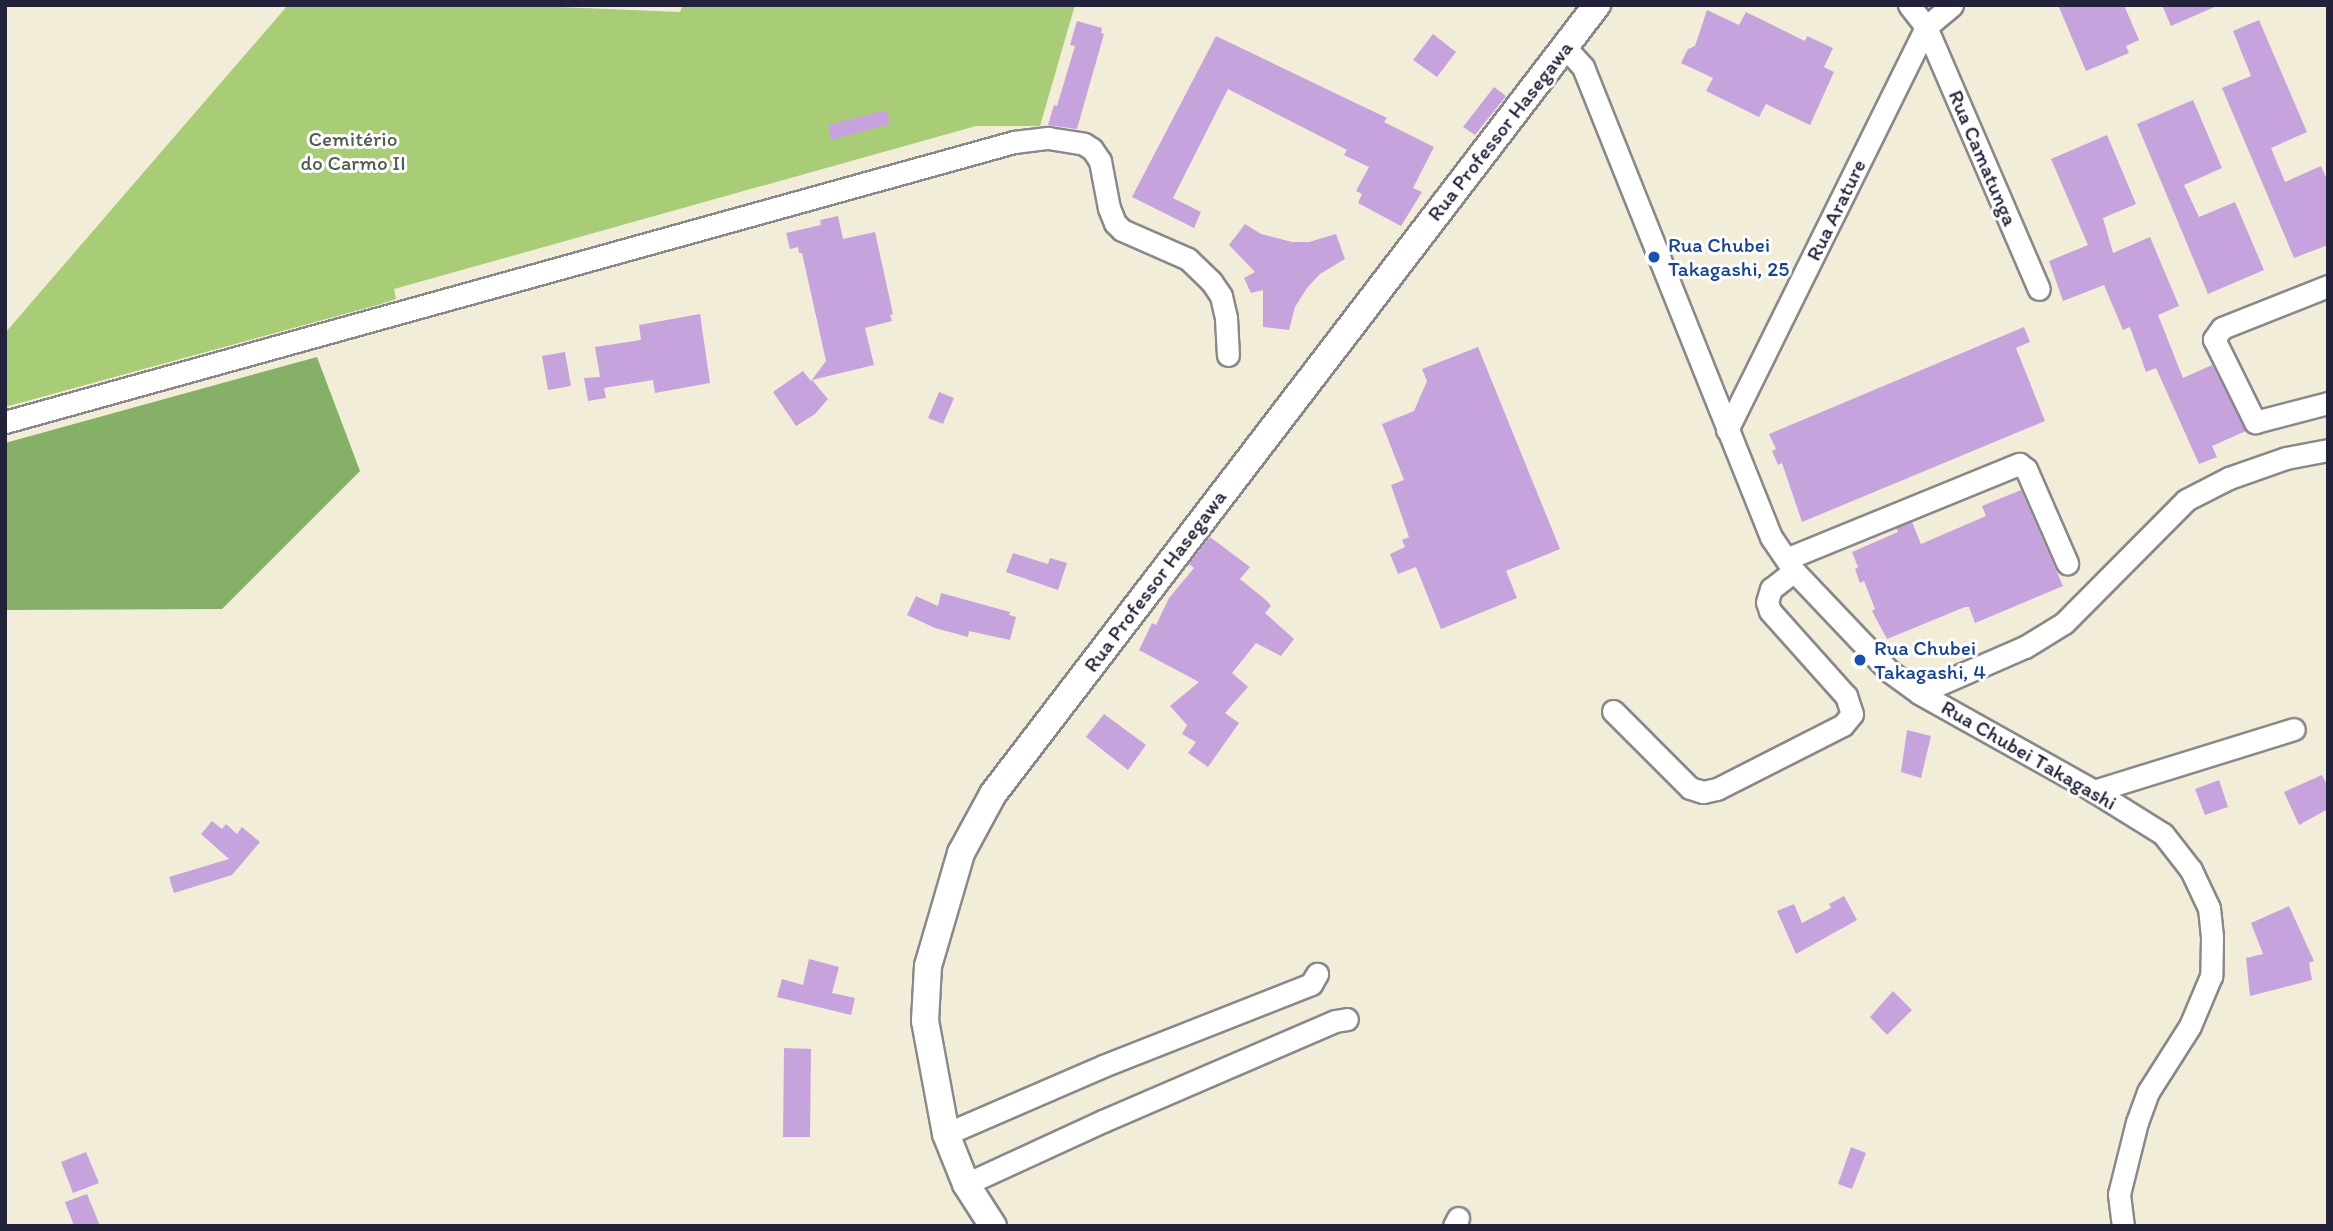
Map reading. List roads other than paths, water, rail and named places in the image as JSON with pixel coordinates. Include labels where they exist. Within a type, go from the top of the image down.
[{"type":"street","name":"Rua Professor Hasegawa","points":[[993,1226],[966,1184],[946,1134],[925,1021],[928,966],[961,853],[993,794],[1597,5]]},
{"type":"street","name":"Rua Camatunga","points":[[1909,5],[1926,27],[2039,289]]},
{"type":"street","points":[[1926,27],[1952,5]]},
{"type":"street","name":"Rua Arature","points":[[1727,430],[1926,27]]},
{"type":"street","name":"Rua Chubei Takagashi","points":[[1565,47],[1583,67],[1771,537],[1790,565],[1889,671],[1919,693],[2094,791],[2163,834],[2191,870],[2209,908],[2212,937],[2211,976],[2190,1026],[2148,1092],[2137,1122],[2119,1194],[2123,1226]]},
{"type":"street","points":[[5,422],[1014,142],[1048,138],[1084,144],[1092,149],[1100,161],[1109,208],[1115,223],[1122,230],[1188,259],[1210,281],[1221,296],[1226,318],[1228,355]]},
{"type":"street","points":[[2328,286],[2222,328],[2214,340],[2255,422],[2328,403]]},
{"type":"street","points":[[1919,693],[2025,647],[2064,623],[2186,500],[2230,478],[2274,462],[2328,450]]},
{"type":"street","points":[[1613,711],[1689,788],[1703,792],[1717,789],[1843,725],[1852,714],[1846,696],[1770,611],[1767,602],[1771,589],[1790,565],[2019,464],[2026,469],[2067,563]]},
{"type":"street","points":[[2094,791],[2294,729]]},
{"type":"street","points":[[946,1134],[1103,1066],[1311,984],[1317,974]]},
{"type":"street","points":[[966,1184],[1103,1121],[1347,1018]]},
{"type":"place","name":"Rua Chubei Takagashi, 25","points":[[1654,257]]},
{"type":"place","name":"Rua Chubei Takagashi, 4","points":[[1860,660]]},
{"type":"park label","name":"Cemitério do Carmo II","points":[[353,151]]}]
